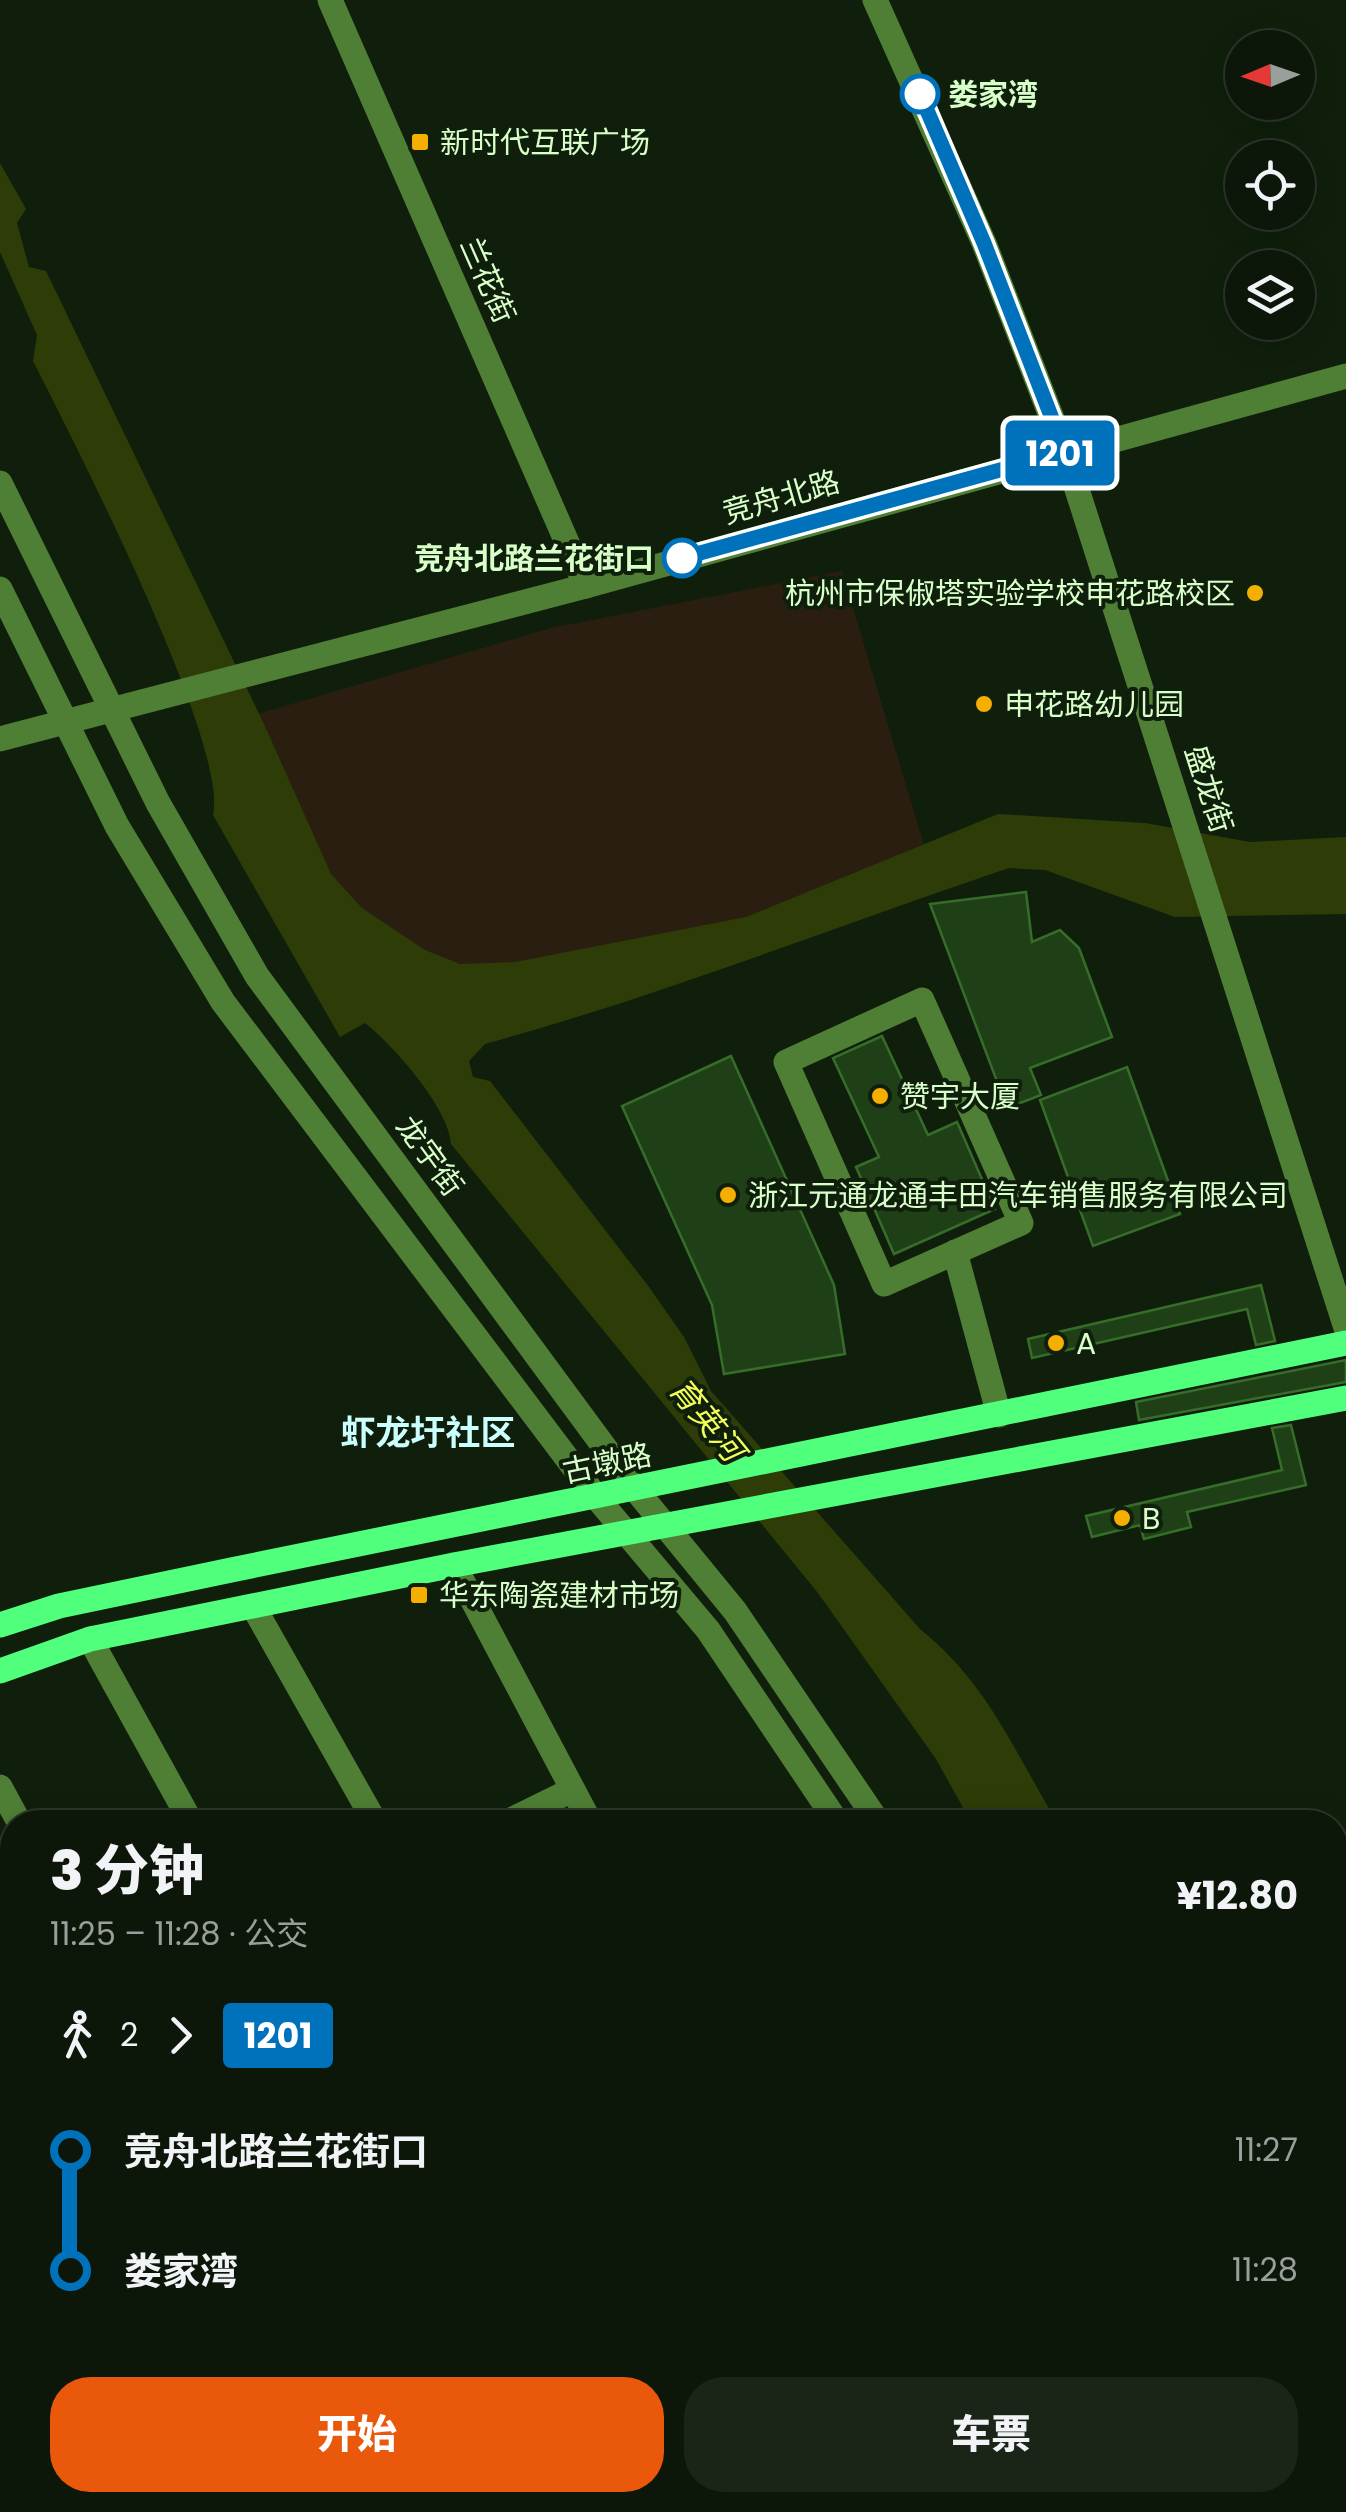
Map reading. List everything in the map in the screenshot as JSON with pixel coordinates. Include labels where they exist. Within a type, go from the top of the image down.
[{"type":"main road","name":"古墩路","points":[[0,1625],[58,1606],[1346,1344]]},
{"type":"main road","points":[[0,1671],[90,1640],[454,1565],[1346,1398]]},
{"type":"street","name":"兰花街","points":[[330,0],[586,586]]},
{"type":"street","name":"盛龙街","points":[[876,0],[984,243],[1065,452],[1346,1328]]},
{"type":"street","name":"竞舟北路","points":[[0,739],[586,586],[1346,376]]},
{"type":"street","name":"龙宇街","points":[[0,483],[158,803],[257,976],[636,1490],[736,1611],[870,1810]]},
{"type":"street","points":[[0,589],[118,826],[224,1002],[597,1498],[708,1630],[829,1810]]},
{"type":"street","points":[[922,1000],[1021,1223],[955,1252],[884,1284],[786,1062],[922,1000]]},
{"type":"street","points":[[955,1252],[999,1415]]},
{"type":"street","points":[[454,1565],[583,1810]]},
{"type":"street","points":[[254,1606],[367,1810]]},
{"type":"street","points":[[90,1640],[185,1810]]},
{"type":"street","points":[[0,1787],[12,1810]]},
{"type":"street","points":[[531,1810],[572,1790]]},
{"type":"shaded area","points":[[842,571],[932,872],[400,1021],[227,723],[551,628]]},
{"type":"water","name":"育英河","points":[[0,163],[26,209],[17,223],[29,267],[46,271],[264,724],[331,874],[362,908],[425,950],[460,964],[515,962],[746,917],[998,814],[1145,823],[1250,842],[1346,837],[1346,914],[1175,917],[1045,870],[1009,868],[683,982],[485,1044],[469,1061],[473,1077],[490,1081],[649,1287],[684,1337],[711,1391],[982,1695],[1050,1810],[964,1810],[936,1759],[818,1593],[451,1144],[441,1113],[418,1078],[365,1023],[340,1037],[213,815],[212,778],[174,661],[112,520],[33,361],[37,335],[0,252]]},
{"type":"building","points":[[1026,892],[1032,942],[1060,930],[1079,948],[1112,1037],[1030,1068],[1041,1095],[1007,1108],[930,904]]},
{"type":"building","points":[[882,1036],[928,1135],[957,1122],[995,1209],[894,1254],[856,1167],[879,1157],[833,1058]]},
{"type":"building","name":"浙江元通龙通丰田汽车销售服务有限公司","points":[[731,1056],[834,1285],[845,1354],[724,1374],[712,1305],[622,1106]]},
{"type":"building","points":[[1127,1067],[1180,1214],[1093,1246],[1040,1100]]},
{"type":"building","points":[[1261,1285],[1275,1341],[1256,1345],[1247,1309],[1032,1358],[1028,1339]]},
{"type":"building","points":[[1346,1360],[1346,1382],[1139,1420],[1136,1402]]},
{"type":"building","points":[[1291,1425],[1306,1485],[1187,1512],[1191,1527],[1144,1539],[1140,1525],[1092,1537],[1086,1516],[1282,1470],[1272,1428]]},
{"type":"bus line","name":"1201","points":[[682,558],[1065,452],[984,243],[920,94]]},
{"type":"place","name":"娄家湾","points":[[920,94]]},
{"type":"place","name":"新时代互联广场","points":[[420,142]]},
{"type":"place","name":"竞舟北路兰花街口","points":[[682,558]]},
{"type":"place","name":"杭州市保俶塔实验学校申花路校区","points":[[1255,593]]},
{"type":"place","name":"申花路幼儿园","points":[[984,704]]},
{"type":"place","name":"赞宇大厦","points":[[880,1096]]},
{"type":"place","name":"浙江元通龙通丰田汽车销售服务有限公司","points":[[728,1195]]},
{"type":"place","name":"A","points":[[1056,1343]]},
{"type":"place","name":"B","points":[[1122,1518]]},
{"type":"place","name":"华东陶瓷建材市场","points":[[419,1595]]},
{"type":"district","name":"虾龙圩社区","points":[[428,1432]]}]
